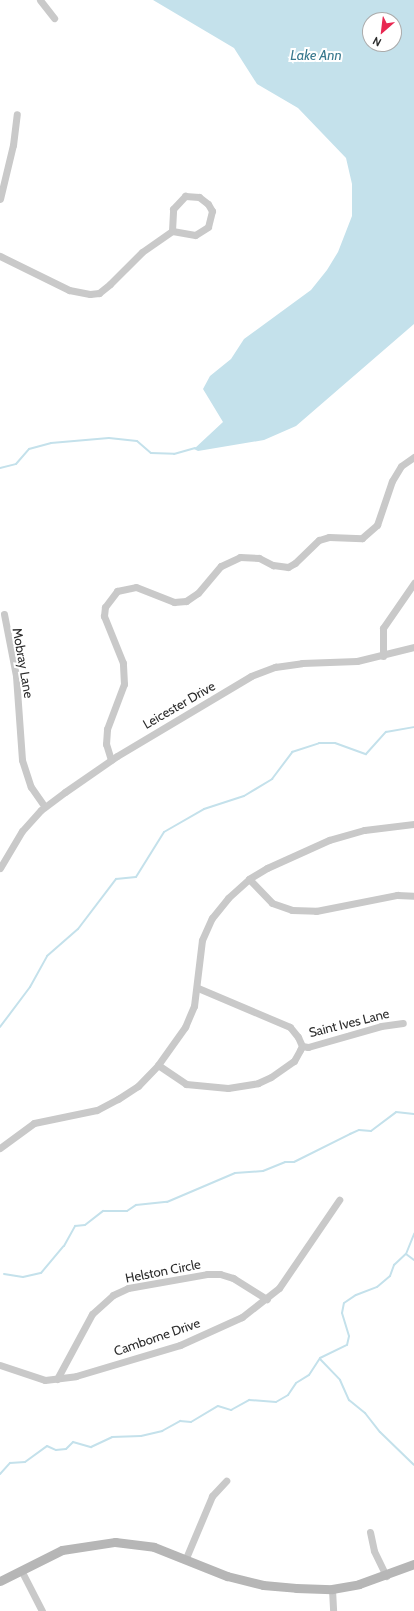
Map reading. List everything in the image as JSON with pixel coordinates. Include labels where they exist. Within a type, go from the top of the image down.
[{"type":"main road","points":[[0,1581],[62,1550],[81,1545],[116,1542],[154,1547],[186,1558],[227,1576],[263,1585],[332,1589],[386,1576],[414,1564]]},
{"type":"street","points":[[40,0],[54,18]]},
{"type":"street","points":[[0,199],[13,146],[17,114]]},
{"type":"street","points":[[0,256],[70,290],[90,294],[99,293],[142,252],[172,231],[187,235],[202,232],[212,220],[208,204],[192,196],[180,199],[172,209],[172,231]]},
{"type":"street","points":[[111,760],[106,744],[107,729],[124,684],[123,663],[104,616],[105,607],[117,591],[136,587],[168,600],[186,601],[198,593],[221,566],[240,557],[259,558],[273,565],[288,567],[295,563],[319,540],[329,537],[362,538],[377,525],[395,476],[401,466],[414,457]]},
{"type":"street","points":[[383,656],[383,628],[414,583]]},
{"type":"street","name":"Mobray Lane","points":[[4,614],[16,676],[22,760],[31,787],[45,807]]},
{"type":"street","name":"Leicester Drive","points":[[0,868],[22,831],[45,807],[111,760],[263,671],[302,663],[357,661],[383,656],[414,647]]},
{"type":"street","points":[[0,1148],[34,1124],[97,1110],[118,1099],[138,1086],[158,1065],[185,1027],[194,1006],[198,988],[198,964],[202,940],[212,918],[228,898],[249,879],[268,868],[329,840],[364,830],[414,824]]},
{"type":"street","points":[[249,879],[272,903],[292,910],[316,911],[397,895],[414,896]]},
{"type":"street","points":[[158,1065],[186,1084],[228,1088],[258,1083],[283,1070],[294,1061],[302,1046],[298,1037],[290,1027],[198,988]]},
{"type":"street","name":"Saint Ives Lane","points":[[302,1046],[308,1047],[380,1026],[403,1023]]},
{"type":"street","name":"Camborne Drive","points":[[0,1365],[32,1377],[56,1379],[76,1376],[180,1345],[242,1317],[267,1299],[289,1274],[339,1200]]},
{"type":"street","name":"Helston Circle","points":[[56,1379],[92,1314],[113,1295],[128,1288],[207,1274],[220,1274],[233,1278],[267,1299]]},
{"type":"street","points":[[186,1558],[212,1496],[226,1480]]},
{"type":"street","points":[[370,1532],[374,1551],[386,1576]]},
{"type":"street","points":[[21,1570],[42,1611]]},
{"type":"street","points":[[332,1589],[333,1611]]},
{"type":"water","name":"Lake Ann","points":[[153,0],[414,0],[414,324],[296,426],[264,440],[198,451],[194,449],[223,422],[203,389],[210,376],[231,359],[244,339],[311,290],[327,270],[338,252],[352,216],[352,184],[346,158],[298,108],[257,84],[234,48]]},
{"type":"waterway","points":[[0,468],[16,464],[29,449],[51,443],[109,438],[137,441],[151,453],[174,454],[195,448]]},
{"type":"waterway","points":[[0,1027],[30,987],[47,956],[78,929],[116,879],[136,877],[164,832],[204,809],[244,796],[272,779],[292,752],[319,743],[335,743],[366,754],[386,732],[414,727]]},
{"type":"waterway","points":[[4,1274],[23,1277],[41,1273],[64,1246],[75,1226],[85,1225],[103,1211],[127,1211],[136,1205],[167,1202],[235,1173],[263,1171],[285,1162],[294,1162],[359,1130],[371,1131],[396,1112],[414,1114]]},
{"type":"waterway","points":[[0,1474],[10,1463],[25,1462],[47,1446],[56,1450],[66,1449],[73,1442],[91,1447],[112,1437],[141,1436],[162,1431],[180,1421],[191,1422],[218,1406],[231,1410],[249,1400],[276,1402],[288,1395],[296,1383],[309,1375],[320,1358],[347,1345],[349,1336],[342,1313],[344,1303],[356,1295],[377,1287],[390,1276],[394,1265],[406,1254],[414,1234]]},
{"type":"waterway","points":[[406,1254],[414,1260]]},
{"type":"waterway","points":[[320,1359],[340,1380],[349,1400],[365,1413],[380,1432],[414,1465]]}]
